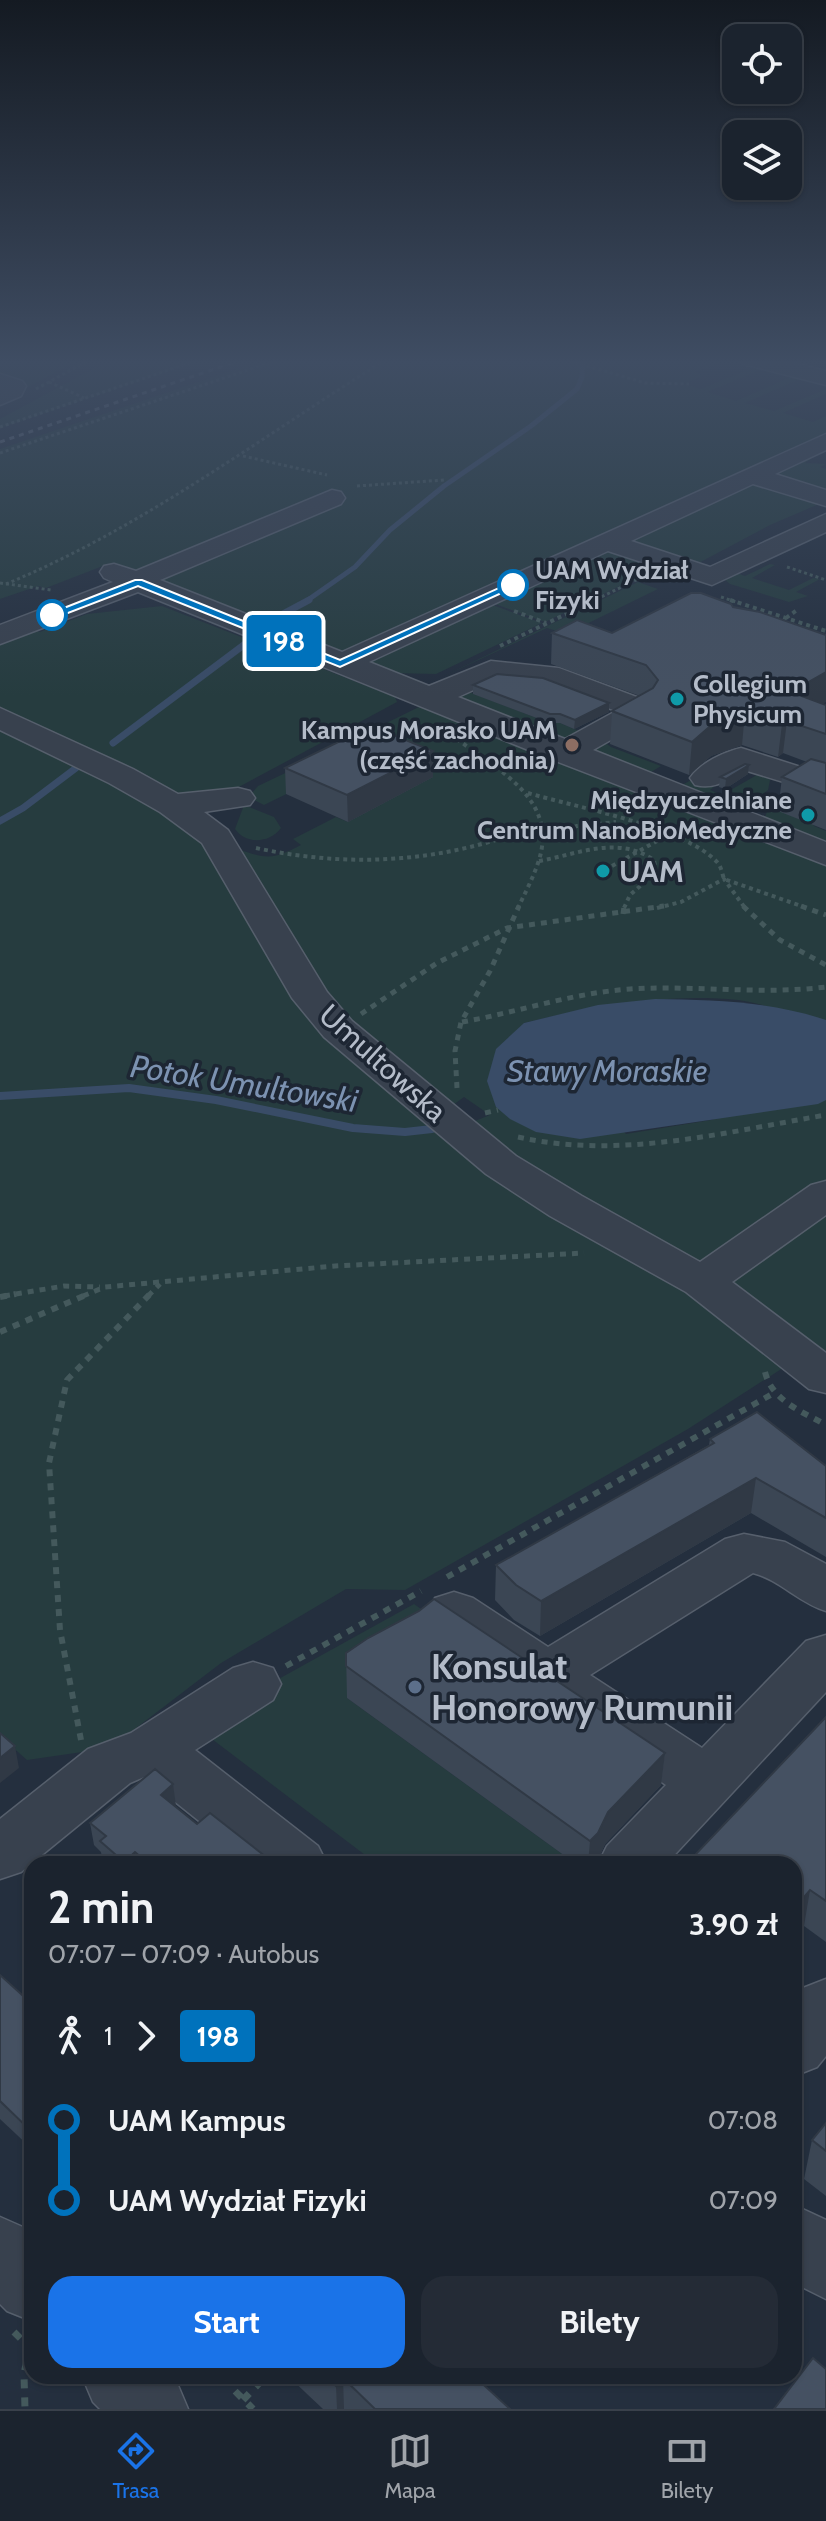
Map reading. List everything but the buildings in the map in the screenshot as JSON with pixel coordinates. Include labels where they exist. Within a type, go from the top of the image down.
[{"type":"street","points":[[340,664],[759,471]]},
{"type":"street","points":[[751,475],[826,498]]},
{"type":"street","points":[[0,616],[155,571],[274,520],[335,488]]},
{"type":"street","points":[[685,581],[712,577],[826,522]]},
{"type":"street","points":[[607,542],[712,598]]},
{"type":"street","points":[[0,635],[126,577],[826,854]]},
{"type":"street","points":[[425,697],[455,688],[491,670],[534,672],[631,706],[637,712],[565,753]]},
{"type":"street","name":"Umultowska","points":[[0,718],[15,729],[121,776],[172,805],[216,837],[311,998],[338,1029],[474,1119],[501,1165],[702,1282],[826,1377]]},
{"type":"street","points":[[707,778],[741,758],[813,782]]},
{"type":"street","points":[[736,819],[813,782]]},
{"type":"street","points":[[172,805],[238,798]]},
{"type":"street","points":[[702,1282],[826,1194]]},
{"type":"street","points":[[552,1676],[573,1657],[744,1553],[758,1552],[772,1557],[826,1591]]},
{"type":"street","points":[[454,1613],[706,1781]]},
{"type":"street","points":[[636,1856],[826,1656]]},
{"type":"street","points":[[0,1854],[109,1766],[151,1749],[253,1684]]},
{"type":"street","points":[[151,1749],[287,1856]]},
{"type":"street","points":[[802,2036],[826,2008]]},
{"type":"street","points":[[802,2245],[826,2264]]},
{"type":"street","points":[[0,2252],[24,2304]]},
{"type":"path","points":[[6,584],[71,559],[216,471]]},
{"type":"path","points":[[287,471],[335,488]]},
{"type":"path","points":[[355,483],[357,486],[444,480]]},
{"type":"path","points":[[755,557],[826,580]]},
{"type":"path","points":[[493,649],[655,571],[685,581]]},
{"type":"path","points":[[0,583],[32,588]]},
{"type":"path","points":[[712,598],[826,631]]},
{"type":"path","points":[[786,618],[797,610]]},
{"type":"path","points":[[425,697],[424,710],[527,792],[670,834],[700,849],[718,863],[743,909],[767,933],[826,965]]},
{"type":"path","points":[[474,1119],[458,1107],[455,1051],[461,1022],[490,971],[539,861],[543,835],[535,806],[527,792]]},
{"type":"path","points":[[543,835],[577,826],[621,821]]},
{"type":"path","points":[[256,848],[294,858],[413,858],[488,846],[539,825]]},
{"type":"path","points":[[612,866],[670,834]]},
{"type":"path","points":[[539,861],[608,846],[640,851],[654,860],[656,872],[628,897],[622,905],[623,914]]},
{"type":"path","points":[[338,1029],[437,963],[507,928],[623,914],[681,902],[724,879],[826,915]]},
{"type":"path","points":[[461,1022],[492,1017],[543,1001],[615,991],[803,990],[826,987]]},
{"type":"path","points":[[509,1134],[532,1141],[577,1146],[634,1145],[826,1115]]},
{"type":"path","points":[[0,1297],[64,1286],[105,1287],[335,1266],[606,1252],[624,1238]]},
{"type":"path","points":[[87,1785],[80,1730],[60,1630],[49,1463],[67,1380],[161,1282]]},
{"type":"path","points":[[0,1332],[105,1287]]},
{"type":"path","points":[[253,1684],[774,1393],[826,1425]]},
{"type":"path","points":[[24,2384],[25,2409]]},
{"type":"path","points":[[229,2384],[253,2409]]},
{"type":"path","points":[[243,2400],[258,2384]]},
{"type":"green space","points":[[0,471],[750,471],[512,580],[505,578],[340,653],[108,564],[46,588],[38,586],[0,599]]},
{"type":"green space","points":[[826,471],[826,493],[768,473]]},
{"type":"green space","points":[[754,483],[826,501],[770,525],[693,566],[625,539]]},
{"type":"green space","points":[[614,550],[682,571],[653,570],[545,622],[495,604],[597,552]]},
{"type":"green space","points":[[770,564],[775,565],[752,578],[789,590],[813,578],[820,579],[796,592],[808,596],[789,602],[730,584],[724,579],[734,572],[745,576]]},
{"type":"green space","points":[[638,582],[658,589],[566,634],[547,628],[442,677]]},
{"type":"green space","points":[[487,603],[542,623],[436,674],[393,673],[363,661]]},
{"type":"green space","points":[[162,606],[395,697],[397,702],[224,795],[166,796],[0,713],[0,642],[34,630],[40,632],[87,614]]},
{"type":"green space","points":[[469,692],[586,734],[571,741],[458,704],[453,694]]},
{"type":"green space","points":[[427,703],[826,861],[826,1029],[760,1004],[710,998],[630,1002],[524,1023],[626,1134],[711,1120],[826,1086],[826,1351],[817,1346],[688,1429],[405,1590],[346,1589],[221,1663],[110,1748],[27,1760],[0,1736],[0,730],[115,778],[201,842],[299,1003],[465,1125],[490,1115],[464,1097],[453,1105],[335,1011],[237,849],[263,856],[276,855],[301,845],[293,839],[336,817],[348,822],[307,762]]},
{"type":"green space","points":[[601,740],[611,747],[661,766],[643,777],[593,757],[588,747]]},
{"type":"green space","points":[[300,766],[323,776],[264,805],[252,799],[251,794],[258,786]]},
{"type":"green space","points":[[762,772],[770,780],[768,790],[746,802],[723,803],[675,789],[693,779],[714,787],[710,790],[722,795]]},
{"type":"green space","points":[[799,791],[814,826],[826,831],[826,848],[765,817],[768,809]]},
{"type":"green space","points":[[244,805],[274,817],[281,828],[265,839],[245,838],[235,829]]},
{"type":"green space","points":[[414,1604],[442,1624],[347,1698],[565,1856],[366,1856],[204,1733],[275,1681]]},
{"type":"water","name":"Stawy Moraskie","points":[[655,999],[762,1005],[826,1020],[826,1100],[818,1104],[580,1139],[536,1132],[510,1119],[496,1107],[487,1081],[496,1049],[524,1023],[598,1005]]},
{"type":"waterway","points":[[305,602],[355,567],[390,530],[465,471]]},
{"type":"waterway","points":[[266,623],[309,600]]},
{"type":"waterway","points":[[113,743],[249,641]]},
{"type":"waterway","points":[[0,821],[23,808],[76,768]]},
{"type":"waterway","name":"Potok Umultowski","points":[[0,1096],[129,1088],[216,1100],[353,1128],[405,1132],[432,1129]]},
{"type":"bus line","name":"198","points":[[52,615],[138,582],[340,664],[513,585]]},
{"type":"place","name":"UAM Wydział Fizyki","points":[[513,585]]},
{"type":"place","name":"Collegium Physicum","points":[[677,699]]},
{"type":"place","name":"Kampus Morasko UAM (część zachodnia)","points":[[572,745]]},
{"type":"place","name":"Międzyuczelniane Centrum NanoBioMedyczne","points":[[808,815]]},
{"type":"place","name":"UAM","points":[[603,871]]},
{"type":"place","name":"Konsulat Honorowy Rumunii","points":[[415,1687]]}]
